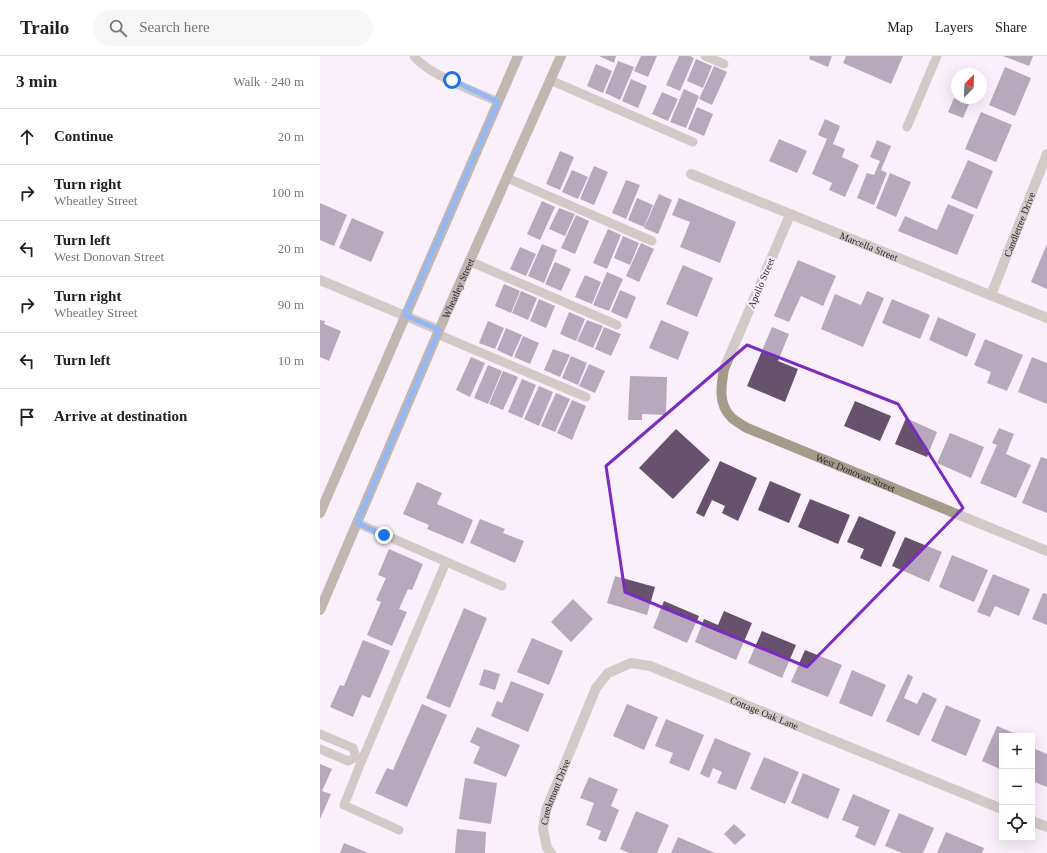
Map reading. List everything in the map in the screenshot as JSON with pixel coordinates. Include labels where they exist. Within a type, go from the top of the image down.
[{"type":"main road","points":[[320,513],[518,56]]},
{"type":"main road","name":"Wheatley Street","points":[[320,610],[438,332],[561,56]]},
{"type":"street","name":"Candletree Drive","points":[[991,295],[1047,154]]},
{"type":"street","name":"Marcella Street","points":[[691,174],[1047,318]]},
{"type":"street","name":"Apollo Street","points":[[731,351],[790,214]]},
{"type":"street","points":[[320,280],[405,315],[438,332]]},
{"type":"street","name":"West Donovan Street","points":[[731,351],[724,369],[720,386],[723,404],[731,417],[747,428],[1047,551]]},
{"type":"street","name":"Cottage Oak Lane","points":[[569,753],[596,688],[608,673],[631,664],[644,665],[999,808]]},
{"type":"street","name":"Creekmont Drive","points":[[551,853],[547,848],[543,829],[546,810],[569,753]]},
{"type":"street","points":[[1035,822],[1047,827]]},
{"type":"lane","points":[[414,56],[432,72],[498,102]]},
{"type":"lane","points":[[705,56],[724,64]]},
{"type":"lane","points":[[907,128],[936,56]]},
{"type":"lane","points":[[550,80],[693,142]]},
{"type":"lane","points":[[506,178],[652,241]]},
{"type":"lane","points":[[470,261],[617,325]]},
{"type":"lane","points":[[438,332],[586,397]]},
{"type":"lane","points":[[357,523],[502,586]]},
{"type":"lane","points":[[399,830],[344,805],[359,759],[446,562]]},
{"type":"lane","points":[[320,734],[354,748],[359,759]]},
{"type":"lane","points":[[320,749],[348,761],[359,759]]},
{"type":"highlighted area","points":[[747,345],[898,404],[963,508],[807,667],[625,592],[606,466]]},
{"type":"building","points":[[599,56],[616,56],[614,63]]},
{"type":"building","points":[[641,56],[657,56],[648,77],[634,71]]},
{"type":"building","points":[[679,56],[690,56],[694,58],[680,91],[666,85]]},
{"type":"building","points":[[810,56],[832,56],[828,67],[809,59]]},
{"type":"building","points":[[846,56],[903,56],[891,84],[843,63]]},
{"type":"building","points":[[1003,56],[1033,56],[1029,66]]},
{"type":"building","points":[[696,59],[712,66],[703,88],[687,81]]},
{"type":"building","points":[[618,61],[634,67],[620,100],[605,93]]},
{"type":"building","points":[[596,64],[612,71],[603,93],[587,86]]},
{"type":"building","points":[[714,66],[727,72],[712,105],[699,99]]},
{"type":"building","points":[[1005,67],[1031,78],[1015,116],[989,105]]},
{"type":"building","points":[[631,79],[647,86],[638,108],[622,101]]},
{"type":"building","points":[[684,89],[699,96],[686,128],[670,122]]},
{"type":"building","points":[[662,92],[678,99],[668,121],[652,114]]},
{"type":"building","points":[[951,104],[969,104],[963,118],[948,112]]},
{"type":"building","points":[[697,107],[713,114],[704,136],[688,129]]},
{"type":"building","points":[[981,112],[1012,125],[996,162],[965,149]]},
{"type":"building","points":[[825,119],[840,126],[833,144],[845,149],[842,157],[859,165],[845,197],[829,190],[832,183],[812,174],[827,139],[818,135]]},
{"type":"building","points":[[779,139],[807,151],[797,173],[769,161]]},
{"type":"building","points":[[877,140],[891,146],[881,170],[887,173],[874,205],[857,198],[867,173],[874,175],[880,161],[870,157]]},
{"type":"building","points":[[560,151],[574,157],[560,190],[546,184]]},
{"type":"building","points":[[968,160],[993,171],[977,209],[951,198]]},
{"type":"building","points":[[594,166],[608,172],[594,205],[580,199]]},
{"type":"building","points":[[572,170],[588,177],[578,199],[562,192]]},
{"type":"building","points":[[890,173],[911,182],[896,217],[876,208]]},
{"type":"building","points":[[626,180],[640,185],[626,219],[612,213]]},
{"type":"building","points":[[659,194],[672,200],[658,234],[644,228]]},
{"type":"building","points":[[637,198],[653,205],[644,227],[628,220]]},
{"type":"building","points":[[679,198],[736,222],[720,263],[680,247],[690,222],[672,215]]},
{"type":"building","points":[[542,201],[555,207],[540,240],[527,234]]},
{"type":"building","points":[[320,203],[347,215],[334,246],[320,240]]},
{"type":"building","points":[[948,204],[974,215],[957,255],[898,231],[905,216],[937,230]]},
{"type":"building","points":[[559,208],[575,214],[565,236],[549,229]]},
{"type":"building","points":[[576,215],[589,221],[575,254],[561,248]]},
{"type":"building","points":[[352,218],[384,232],[371,262],[339,248]]},
{"type":"building","points":[[608,229],[621,235],[607,269],[593,263]]},
{"type":"building","points":[[623,236],[639,243],[630,265],[614,258]]},
{"type":"building","points":[[641,243],[654,249],[639,282],[626,276]]},
{"type":"building","points":[[542,244],[557,250],[544,283],[528,276]]},
{"type":"building","points":[[1047,244],[1047,289],[1031,282]]},
{"type":"building","points":[[520,247],[536,254],[526,276],[510,269]]},
{"type":"building","points":[[798,260],[836,276],[823,306],[801,296],[789,322],[774,316]]},
{"type":"building","points":[[555,262],[571,269],[561,291],[545,284]]},
{"type":"building","points":[[683,265],[713,278],[697,317],[666,304]]},
{"type":"building","points":[[607,272],[623,279],[609,311],[593,305]]},
{"type":"building","points":[[585,275],[601,282],[592,304],[575,297]]},
{"type":"building","points":[[504,284],[520,291],[511,313],[495,306]]},
{"type":"building","points":[[620,290],[636,297],[627,319],[611,312]]},
{"type":"building","points":[[521,291],[537,298],[528,320],[512,313]]},
{"type":"building","points":[[867,291],[884,298],[863,347],[821,329],[835,294],[861,305]]},
{"type":"building","points":[[539,299],[555,306],[546,328],[530,321]]},
{"type":"building","points":[[892,299],[930,315],[920,339],[882,323]]},
{"type":"building","points":[[569,312],[585,319],[576,341],[560,334]]},
{"type":"building","points":[[938,317],[976,334],[967,357],[929,340]]},
{"type":"building","points":[[320,320],[325,321],[324,324],[341,331],[329,361],[320,357]]},
{"type":"building","points":[[587,320],[603,326],[593,348],[577,341]]},
{"type":"building","points":[[661,320],[689,332],[678,360],[649,348]]},
{"type":"building","points":[[488,321],[504,328],[495,349],[479,343]]},
{"type":"building","points":[[604,327],[621,334],[611,356],[595,349]]},
{"type":"building","points":[[772,327],[789,334],[778,361],[798,369],[785,402],[747,386]]},
{"type":"building","points":[[506,328],[522,335],[512,357],[497,350]]},
{"type":"building","points":[[523,336],[539,343],[530,364],[514,357]]},
{"type":"building","points":[[985,339],[1023,355],[1007,391],[987,383],[991,372],[974,365]]},
{"type":"building","points":[[553,349],[570,355],[560,377],[544,370]]},
{"type":"building","points":[[571,356],[587,363],[578,385],[562,378]]},
{"type":"building","points":[[471,357],[485,363],[470,397],[456,390]]},
{"type":"building","points":[[1032,357],[1047,363],[1047,404],[1018,392]]},
{"type":"building","points":[[589,364],[605,371],[595,393],[579,386]]},
{"type":"building","points":[[488,365],[502,371],[488,404],[474,398]]},
{"type":"building","points":[[503,371],[518,377],[503,410],[489,404]]},
{"type":"building","points":[[630,376],[667,377],[666,415],[642,414],[642,420],[628,420]]},
{"type":"building","points":[[522,379],[536,385],[522,418],[508,412]]},
{"type":"building","points":[[539,386],[553,392],[539,426],[524,419]]},
{"type":"building","points":[[556,393],[570,399],[555,432],[541,426]]},
{"type":"building","points":[[572,400],[586,406],[572,440],[557,433]]},
{"type":"building","points":[[855,401],[891,416],[880,441],[844,426]]},
{"type":"building","points":[[906,418],[937,432],[927,457],[895,444]]},
{"type":"building","points":[[999,428],[1014,434],[1006,454],[1031,465],[1016,498],[980,483],[997,445],[992,443]]},
{"type":"building","points":[[676,429],[710,460],[673,499],[639,468]]},
{"type":"building","points":[[950,433],[984,447],[971,478],[937,463]]},
{"type":"building","points":[[1041,457],[1047,459],[1047,513],[1022,503]]},
{"type":"building","points":[[720,461],[757,478],[738,521],[722,513],[725,506],[712,500],[704,517],[696,513]]},
{"type":"building","points":[[770,481],[801,494],[789,523],[758,510]]},
{"type":"building","points":[[417,482],[442,493],[437,504],[473,520],[463,544],[427,529],[429,525],[403,514]]},
{"type":"building","points":[[810,499],[850,515],[838,544],[798,527]]},
{"type":"building","points":[[859,516],[896,532],[881,567],[860,558],[864,549],[847,542]]},
{"type":"building","points":[[480,519],[505,529],[503,533],[524,541],[515,563],[470,543]]},
{"type":"building","points":[[905,537],[942,552],[929,582],[892,566]]},
{"type":"building","points":[[389,549],[423,564],[412,590],[408,589],[399,609],[407,612],[392,646],[367,635],[381,602],[376,600],[386,578],[378,575]]},
{"type":"building","points":[[952,555],[988,570],[974,602],[939,587]]},
{"type":"building","points":[[993,574],[1030,589],[1019,616],[995,606],[990,617],[977,612]]},
{"type":"building","points":[[615,576],[655,587],[647,615],[607,603]]},
{"type":"building","points":[[1043,593],[1047,594],[1047,625],[1032,619]]},
{"type":"building","points":[[573,599],[593,619],[571,642],[551,622]]},
{"type":"building","points":[[664,601],[699,616],[687,643],[653,628]]},
{"type":"building","points":[[464,608],[487,618],[450,708],[426,698]]},
{"type":"building","points":[[724,611],[752,623],[736,660],[695,642],[704,619],[718,625]]},
{"type":"building","points":[[762,631],[796,645],[782,678],[748,663]]},
{"type":"building","points":[[532,638],[563,651],[549,685],[517,672]]},
{"type":"building","points":[[363,640],[390,651],[370,698],[362,695],[353,717],[330,707],[340,685],[344,686]]},
{"type":"building","points":[[805,650],[842,665],[828,697],[791,682]]},
{"type":"building","points":[[484,669],[500,674],[495,690],[479,685]]},
{"type":"building","points":[[852,670],[886,685],[872,717],[839,703]]},
{"type":"building","points":[[908,674],[913,677],[904,698],[917,704],[923,692],[937,699],[919,736],[886,721]]},
{"type":"building","points":[[511,681],[544,694],[528,732],[491,716],[497,701],[502,703]]},
{"type":"building","points":[[422,704],[447,715],[407,807],[375,793],[387,768],[393,770]]},
{"type":"building","points":[[627,704],[658,717],[644,750],[613,736]]},
{"type":"building","points":[[946,705],[981,720],[966,756],[931,741]]},
{"type":"building","points":[[666,719],[704,735],[689,771],[669,763],[673,753],[655,746]]},
{"type":"building","points":[[997,726],[1014,733],[999,733],[999,769],[982,761]]},
{"type":"building","points":[[477,727],[520,745],[506,777],[473,763],[480,747],[470,742]]},
{"type":"building","points":[[715,738],[751,753],[736,790],[717,783],[722,772],[713,768],[709,778],[700,774]]},
{"type":"building","points":[[1035,749],[1047,754],[1047,787],[1035,782]]},
{"type":"building","points":[[764,757],[799,772],[785,804],[750,789]]},
{"type":"building","points":[[320,764],[332,769],[322,791],[331,794],[320,819]]},
{"type":"building","points":[[803,773],[840,789],[828,819],[791,803]]},
{"type":"building","points":[[589,777],[618,789],[611,806],[619,810],[606,842],[598,839],[601,831],[586,825],[594,803],[580,798]]},
{"type":"building","points":[[465,778],[497,783],[491,824],[459,819]]},
{"type":"building","points":[[853,794],[890,810],[875,846],[855,837],[859,827],[842,820]]},
{"type":"building","points":[[636,811],[669,825],[657,853],[629,853],[620,849]]},
{"type":"building","points":[[899,813],[934,828],[923,853],[902,853],[885,846]]},
{"type":"building","points":[[734,824],[746,835],[735,845],[724,834]]},
{"type":"building","points":[[457,829],[486,832],[485,853],[455,853]]},
{"type":"building","points":[[946,832],[984,848],[982,853],[937,853]]},
{"type":"building","points":[[678,837],[715,853],[671,853]]},
{"type":"building","points":[[344,843],[368,853],[340,853]]},
{"type":"route","points":[[384,535],[357,523],[439,330],[405,315],[498,102],[452,80]]}]
